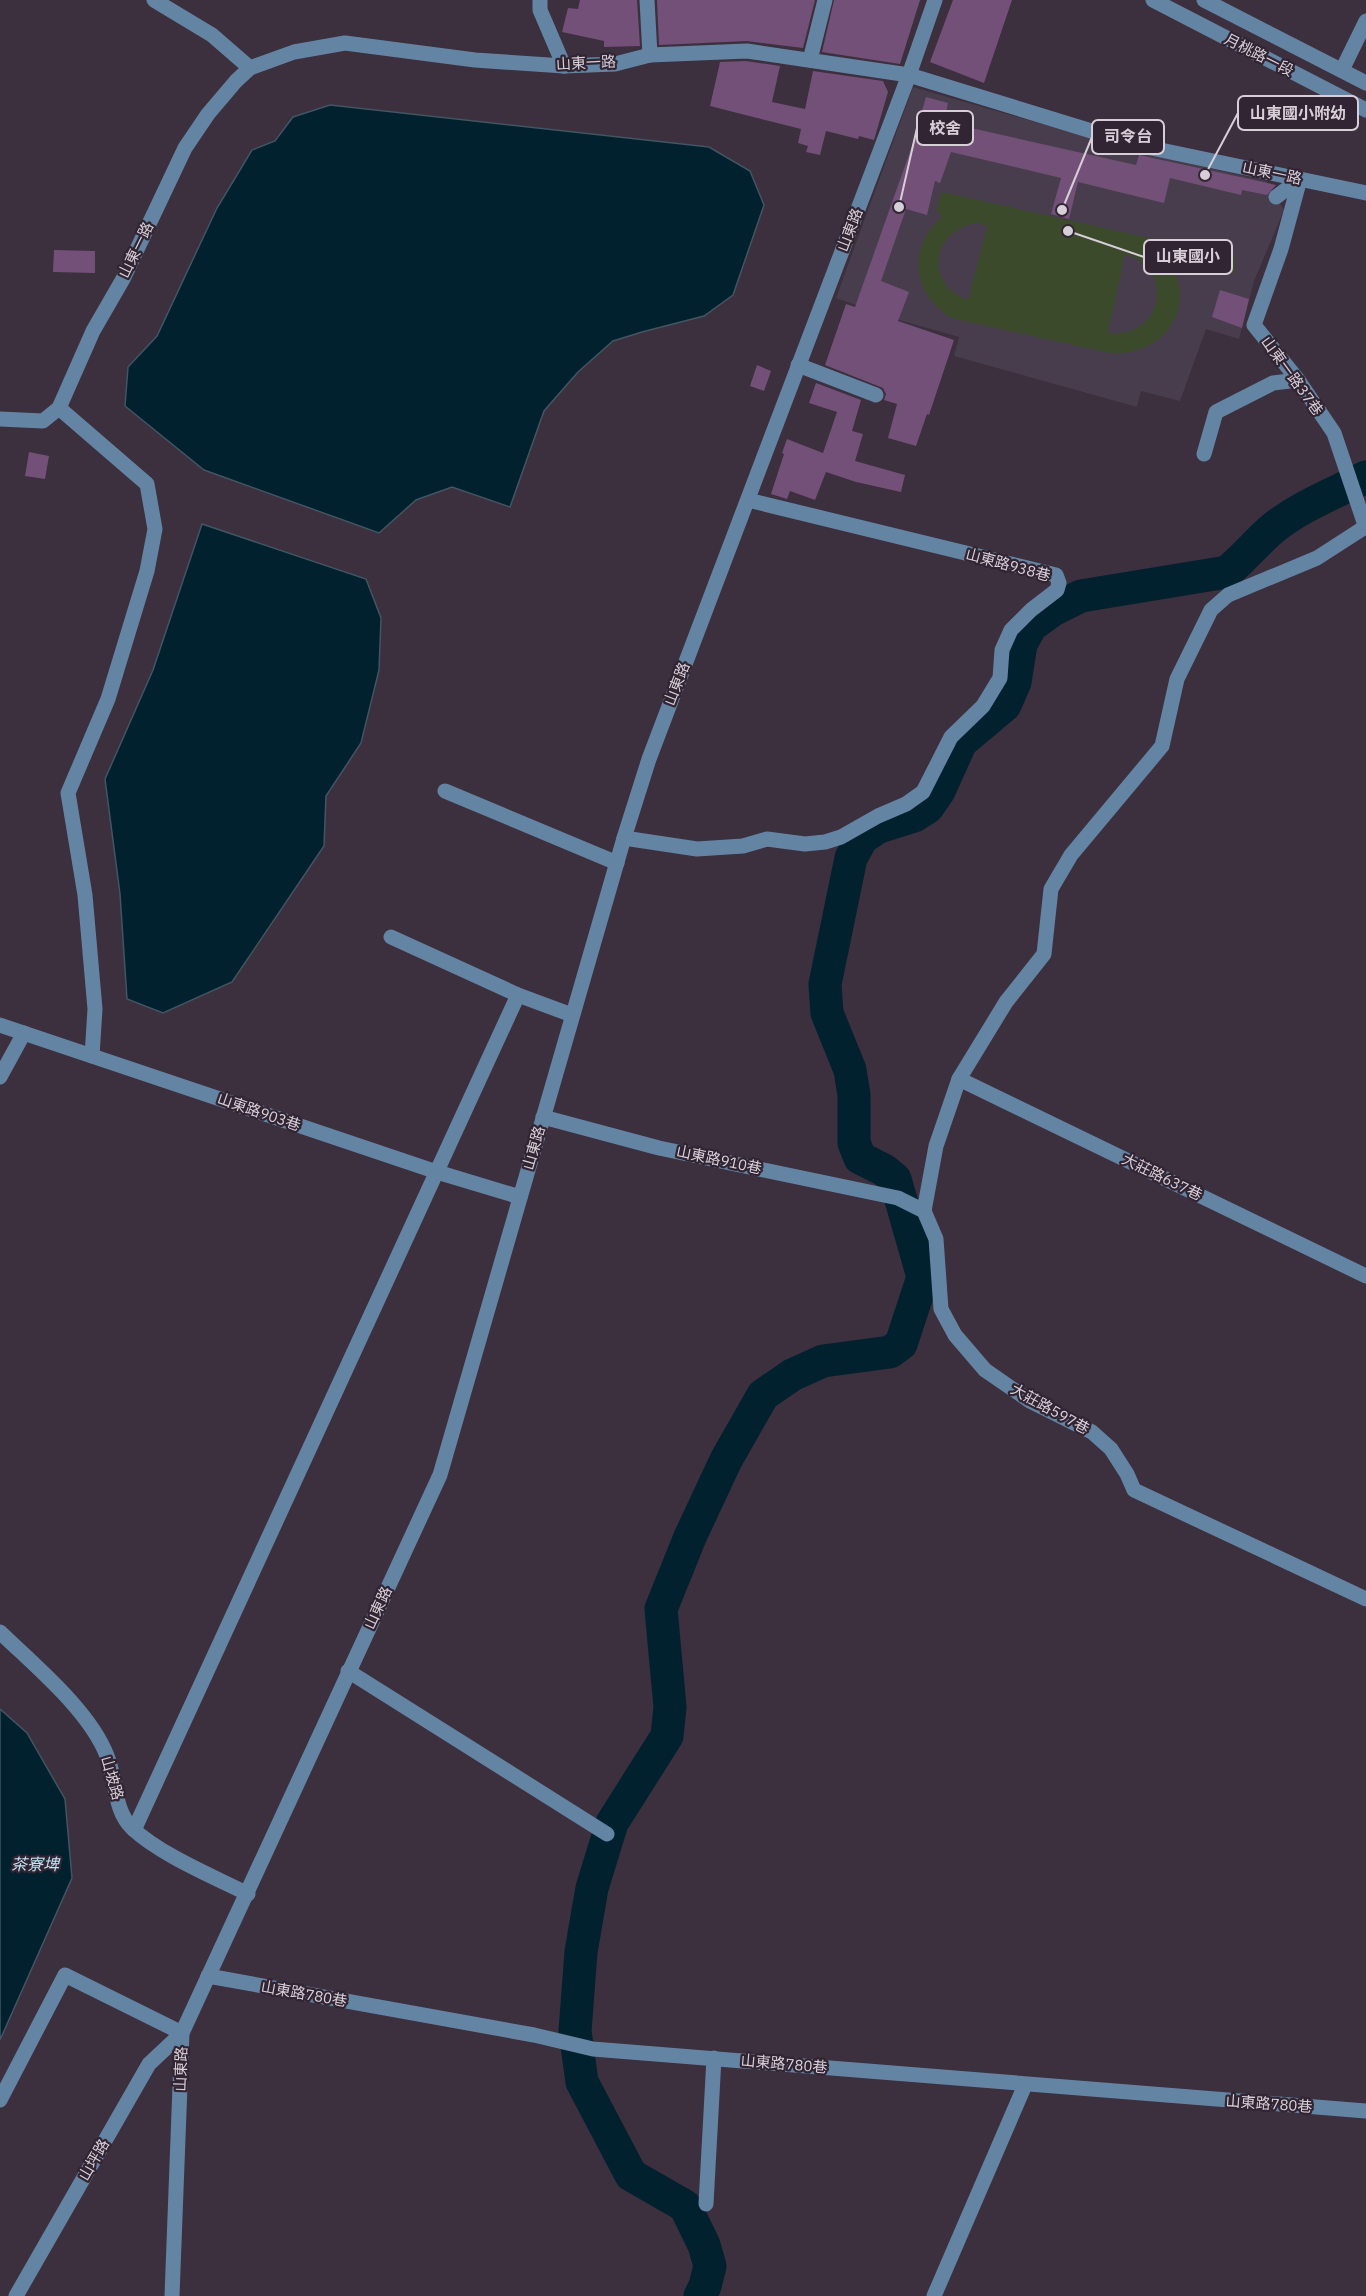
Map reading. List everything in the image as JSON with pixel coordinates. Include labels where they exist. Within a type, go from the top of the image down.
[{"type":"street","points":[[154,0],[212,35],[250,68]]},
{"type":"street","points":[[540,0],[540,10],[564,66]]},
{"type":"street","points":[[646,0],[650,55]]},
{"type":"street","points":[[810,60],[825,0]]},
{"type":"street","name":"山東路","points":[[172,2296],[182,2033],[440,1476],[572,1015],[649,759],[909,75],[935,0]]},
{"type":"street","name":"月桃路一段","points":[[1153,0],[1366,110]]},
{"type":"street","name":"月桃路一段","points":[[1204,0],[1366,83]]},
{"type":"street","points":[[1342,70],[1366,21]]},
{"type":"street","name":"山東一路","points":[[59,408],[93,331],[123,279],[185,148],[208,114],[250,68],[294,52],[345,42],[476,60],[564,66],[615,64],[650,55],[747,51],[810,60],[909,75],[1137,145],[1366,193]]},
{"type":"street","points":[[1276,197],[1299,179]]},
{"type":"street","name":"山東一路37巷","points":[[1299,179],[1281,249],[1254,325],[1298,380],[1334,433],[1366,527]]},
{"type":"street","points":[[798,365],[876,395]]},
{"type":"street","points":[[1204,454],[1216,412],[1273,383],[1298,380]]},
{"type":"street","points":[[0,419],[43,421],[59,408],[147,484],[156,530],[147,571],[108,699],[68,793],[86,907],[95,1009],[92,1056]]},
{"type":"street","name":"山東路938巷","points":[[624,838],[697,849],[743,846],[767,838],[805,844],[825,842],[841,837],[878,816],[906,804],[923,792],[951,737],[983,706],[1000,678],[1002,650],[1011,630],[1031,610],[1057,590],[1059,583],[1056,575],[748,500]]},
{"type":"street","points":[[924,1212],[936,1146],[959,1079],[1006,1002],[1044,954],[1051,889],[1071,855],[1162,746],[1177,679],[1212,610],[1228,595],[1317,558],[1366,527]]},
{"type":"street","points":[[445,790],[617,863]]},
{"type":"street","points":[[391,937],[518,995],[572,1015]]},
{"type":"street","points":[[134,1830],[518,995]]},
{"type":"street","name":"山東路903巷","points":[[0,1024],[437,1172],[520,1197]]},
{"type":"street","points":[[0,1077],[24,1033]]},
{"type":"street","name":"大莊路637巷","points":[[959,1079],[1366,1276]]},
{"type":"street","name":"山東路910巷","points":[[543,1117],[659,1148],[904,1201],[924,1212]]},
{"type":"street","name":"大莊路597巷","points":[[924,1212],[936,1239],[941,1309],[955,1335],[985,1370],[1030,1401],[1092,1432],[1111,1449],[1134,1490],[1366,1599]]},
{"type":"street","name":"山坡路","points":[[0,1632],[86,1720],[107,1756],[123,1818],[134,1830],[171,1855],[248,1894]]},
{"type":"street","points":[[348,1671],[607,1834]]},
{"type":"street","points":[[0,2100],[65,1975],[182,2033]]},
{"type":"street","name":"山東路780巷","points":[[208,1976],[534,2035],[593,2049],[1366,2112]]},
{"type":"street","name":"山坪路","points":[[16,2296],[149,2064],[182,2033]]},
{"type":"street","points":[[706,2204],[714,2058]]},
{"type":"street","points":[[934,2296],[1025,2085]]},
{"type":"shaded area","points":[[913,87],[1139,152],[1266,181],[1284,210],[1254,281],[1239,339],[1206,329],[1180,401],[1141,391],[1137,407],[954,356],[959,337],[899,320],[836,298]]},
{"type":"green space","points":[[942,192],[1235,257],[1235,273],[1174,262],[1180,289],[1179,307],[1167,331],[1158,340],[1135,351],[1109,353],[951,318],[937,307],[921,282],[918,269],[919,255],[924,241],[943,215],[936,212]],"holes":[[[978,223],[987,226],[968,300],[954,292],[944,282],[939,270],[939,258],[943,246],[951,235],[963,227]],[[1125,254],[1141,262],[1152,274],[1157,288],[1156,302],[1151,315],[1141,325],[1126,332],[1108,333]]]},
{"type":"water","points":[[330,105],[709,147],[750,171],[764,205],[733,295],[704,316],[613,341],[578,372],[544,411],[510,507],[452,487],[416,500],[379,533],[204,470],[125,406],[128,367],[157,336],[217,208],[252,150],[275,141],[293,117]]},
{"type":"water","points":[[202,524],[366,579],[381,618],[379,670],[361,743],[326,796],[324,846],[232,982],[163,1013],[127,999],[120,894],[105,779],[153,670]]},
{"type":"water","name":"茶寮埤","points":[[0,1709],[27,1733],[65,1799],[72,1878],[0,2040]]},
{"type":"building","points":[[580,0],[637,0],[640,46],[604,47],[604,41],[562,32],[568,8],[578,9]]},
{"type":"building","points":[[657,0],[815,0],[803,48],[747,41],[659,45]]},
{"type":"building","points":[[834,0],[920,0],[900,64],[822,52]]},
{"type":"building","points":[[953,0],[1012,0],[984,83],[930,62]]},
{"type":"building","points":[[746,61],[780,66],[772,102],[805,109],[813,71],[883,81],[888,92],[874,140],[859,136],[858,139],[826,131],[820,155],[806,152],[808,146],[798,143],[801,129],[710,106],[720,62]]},
{"type":"building","points":[[926,97],[948,103],[944,122],[1136,165],[1139,155],[1276,185],[1267,195],[1242,190],[1241,195],[1170,178],[1164,203],[1078,182],[1069,219],[1051,214],[1061,178],[951,152],[940,183],[935,181],[927,215],[906,209],[881,281],[909,292],[898,321],[954,340],[916,446],[888,438],[897,404],[884,400],[886,394],[883,388],[825,365],[846,304],[855,307],[912,146]]},
{"type":"building","points":[[54,250],[95,251],[95,273],[53,272]]},
{"type":"building","points":[[1220,290],[1249,299],[1242,328],[1212,317]]},
{"type":"building","points":[[757,365],[771,371],[764,391],[750,386]]},
{"type":"building","points":[[816,383],[861,400],[852,431],[863,434],[855,461],[905,475],[901,492],[856,482],[826,472],[815,500],[790,491],[787,499],[771,494],[787,439],[823,453],[837,412],[809,403]]},
{"type":"building","points":[[29,452],[49,456],[45,479],[25,476]]},
{"type":"waterway","points":[[700,2296],[710,2266],[704,2245],[685,2206],[631,2175],[582,2082],[575,2031],[581,1952],[592,1888],[612,1823],[667,1736],[670,1707],[661,1609],[690,1537],[726,1460],[763,1395],[792,1375],[823,1361],[890,1352],[901,1344],[923,1277],[895,1179],[884,1170],[860,1158],[854,1143],[854,1095],[850,1070],[827,1013],[825,984],[851,858],[862,838],[879,827],[914,816],[928,807],[939,791],[961,742],[1005,705],[1015,682],[1021,644],[1031,626],[1053,610],[1081,596],[1227,572],[1265,535],[1282,522],[1305,507],[1366,477]]},
{"type":"place","name":"山東國小附幼","points":[[1205,175]]},
{"type":"place","name":"校舍","points":[[899,207]]},
{"type":"place","name":"司令台","points":[[1062,210]]},
{"type":"place","name":"山東國小","points":[[1068,231]]}]
